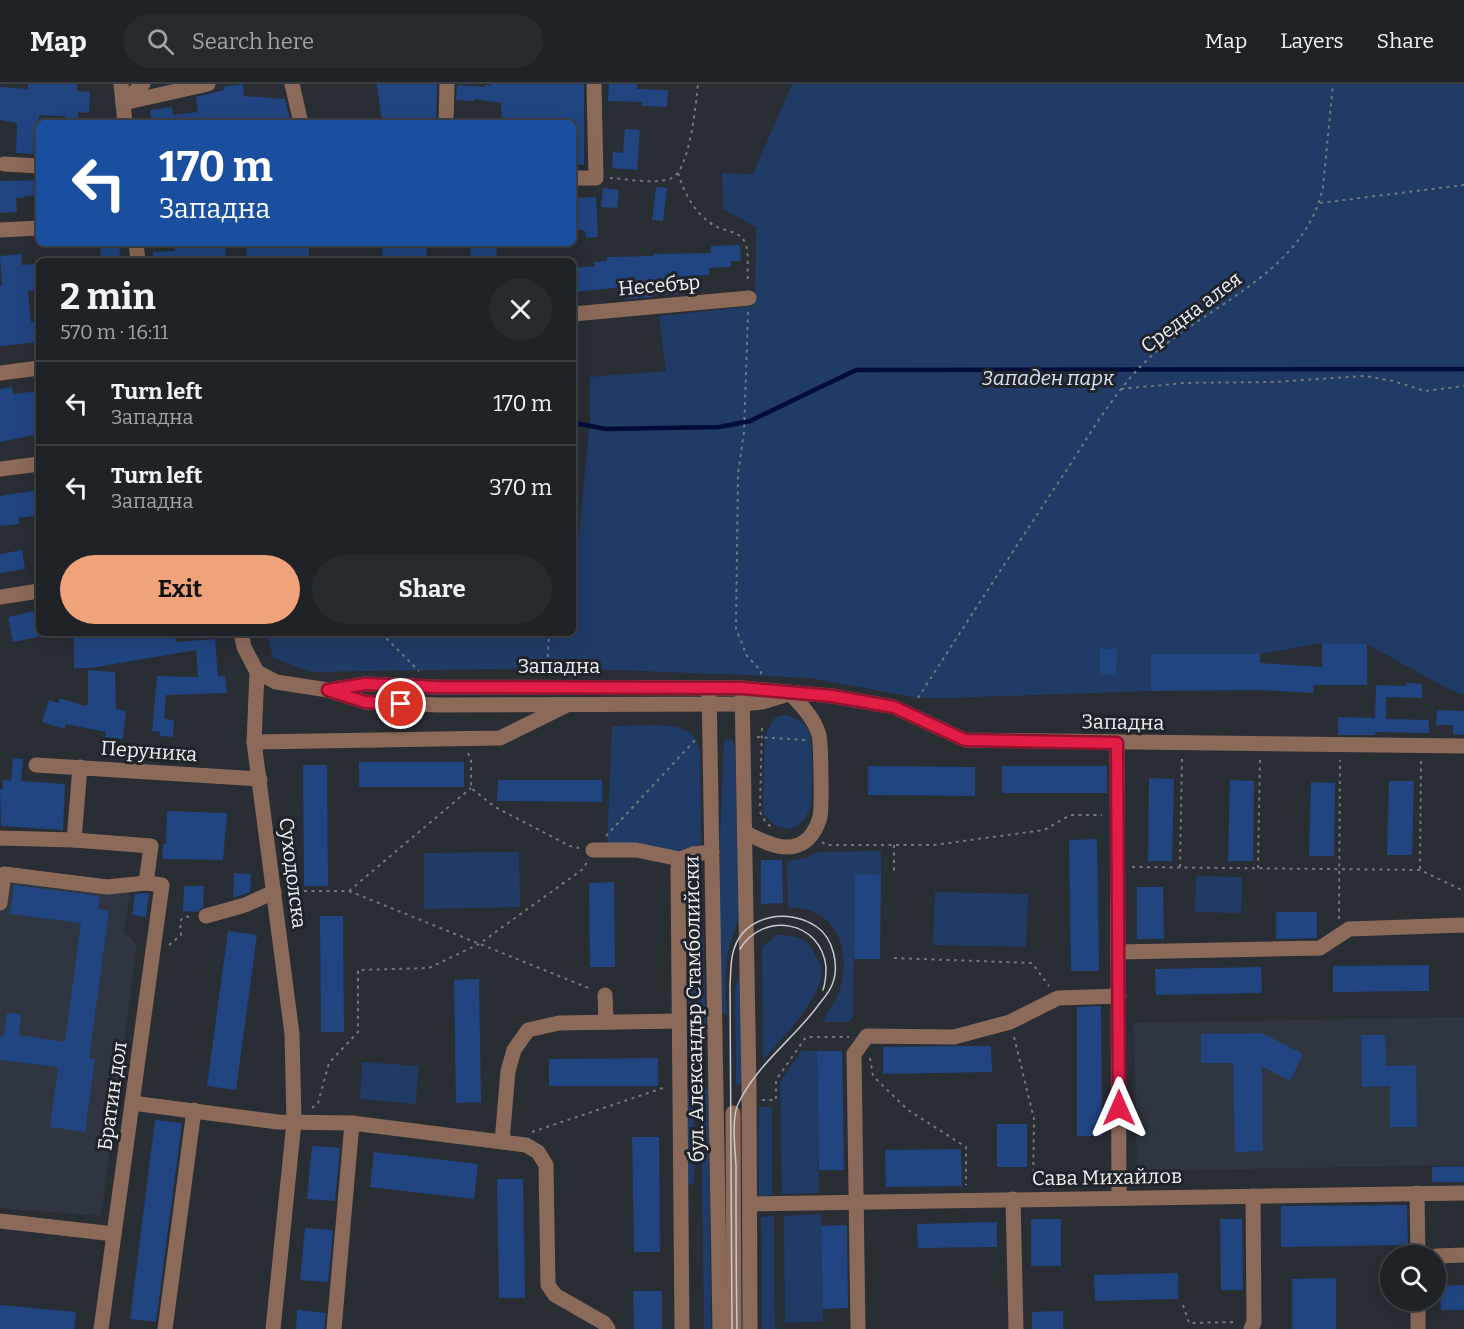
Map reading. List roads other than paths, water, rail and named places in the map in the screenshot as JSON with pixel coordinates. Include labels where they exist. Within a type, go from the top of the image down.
[{"type":"street","points":[[122,84],[125,120]]},
{"type":"street","points":[[123,103],[143,84]]},
{"type":"street","points":[[123,103],[208,84]]},
{"type":"street","points":[[292,84],[300,120]]},
{"type":"street","points":[[446,120],[447,84]]},
{"type":"street","points":[[576,178],[596,178],[594,84]]},
{"type":"street","points":[[4,164],[36,166]]},
{"type":"street","points":[[0,230],[36,228]]},
{"type":"street","name":"Несебър","points":[[576,314],[749,298]]},
{"type":"street","points":[[0,373],[36,368]]},
{"type":"street","points":[[0,469],[36,464]]},
{"type":"street","points":[[0,597],[36,591]]},
{"type":"street","name":"Суходолска","points":[[242,636],[244,647],[257,672],[254,742],[292,1034],[294,1122],[273,1329]]},
{"type":"street","name":"Западна","points":[[257,672],[276,682],[328,690],[365,702],[438,705],[709,704],[743,696],[790,693],[832,696],[894,707],[965,740],[1464,746]]},
{"type":"street","name":"Западна","points":[[328,690],[365,684],[436,687],[709,688],[743,696]]},
{"type":"street","name":"бул. Александър Стамболийски","points":[[709,688],[720,1329]]},
{"type":"street","points":[[746,833],[783,847],[799,845],[813,835],[820,816],[819,736],[806,710],[790,693]]},
{"type":"street","points":[[743,696],[750,1329]]},
{"type":"street","points":[[254,742],[501,738],[567,705]]},
{"type":"street","points":[[1117,743],[1119,1197]]},
{"type":"street","name":"Перуника","points":[[36,765],[260,779]]},
{"type":"street","points":[[74,840],[80,767]]},
{"type":"street","points":[[0,838],[74,840],[151,846],[146,883]]},
{"type":"street","points":[[593,850],[636,850],[680,859],[693,854],[712,852]]},
{"type":"street","points":[[680,859],[678,869],[682,1329]]},
{"type":"street","name":"Братин дол","points":[[0,903],[4,874],[107,887],[146,883],[162,885],[101,1329]]},
{"type":"street","points":[[207,916],[245,905],[274,892]]},
{"type":"street","points":[[1118,952],[1320,948],[1349,929],[1464,925]]},
{"type":"street","points":[[605,995],[606,1022]]},
{"type":"street","points":[[858,1329],[854,1054],[867,1036],[954,1037],[1010,1022],[1058,998],[1119,996]]},
{"type":"street","points":[[502,1142],[508,1071],[514,1050],[528,1030],[559,1023],[679,1021]]},
{"type":"street","points":[[132,1103],[278,1122],[352,1124],[526,1145],[538,1152],[546,1165],[548,1286],[555,1294],[604,1323],[608,1329]]},
{"type":"street","points":[[165,1329],[194,1110]]},
{"type":"street","points":[[733,1113],[734,1329]]},
{"type":"street","points":[[334,1329],[352,1124]]},
{"type":"street","points":[[1416,1193],[1418,1245]]},
{"type":"street","name":"Сава Михайлов","points":[[750,1204],[1464,1193]]},
{"type":"street","points":[[1253,1196],[1253,1326]]},
{"type":"street","points":[[1013,1199],[1016,1329]]},
{"type":"street","points":[[0,1221],[114,1234]]},
{"type":"street","points":[[1446,1256],[1464,1255]]},
{"type":"street","points":[[1418,1311],[1418,1329]]},
{"type":"waterway","points":[[576,423],[606,429],[719,427],[750,421],[856,370],[1464,369]]},
{"type":"tram line","points":[[732,1329],[730,985],[732,958],[740,937],[748,928],[758,922],[782,916],[806,921],[823,932],[834,953],[835,969],[829,991],[755,1076],[739,1102],[735,1115],[737,1329]]},
{"type":"tram line","points":[[740,949],[750,937],[762,929],[790,926],[803,931],[814,939],[822,951],[826,967],[823,990]]},
{"type":"park label","name":"Западен парк","points":[[1048,378]]}]
